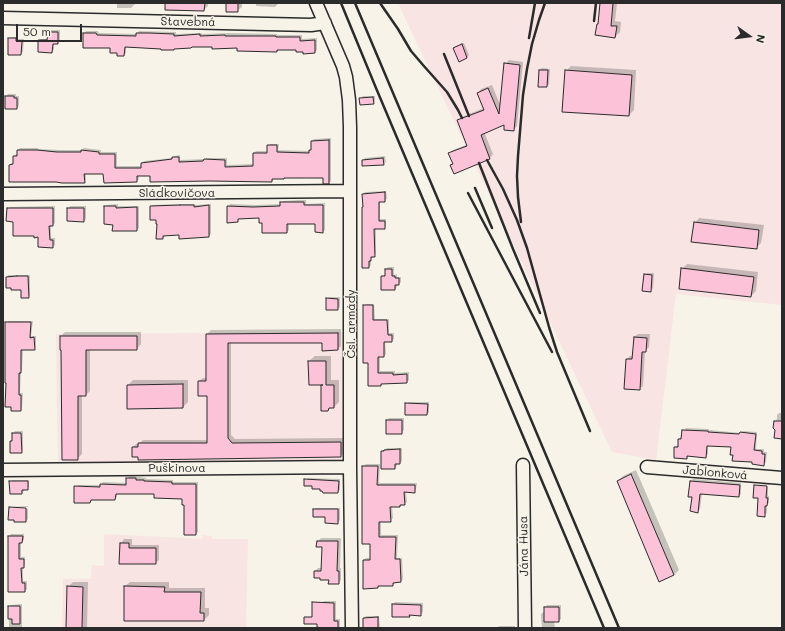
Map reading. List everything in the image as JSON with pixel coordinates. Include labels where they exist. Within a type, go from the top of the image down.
[{"type":"street","name":"Čsl. armády","points":[[316,3],[346,77],[350,127],[350,467],[352,628]]},
{"type":"street","name":"Stavebná","points":[[3,18],[311,25],[325,23]]},
{"type":"street","name":"Sládkovičova","points":[[3,194],[350,191]]},
{"type":"street","name":"Jána Husa","points":[[523,465],[525,628]]},
{"type":"street","name":"Puškinova","points":[[3,470],[350,467]]},
{"type":"street","name":"Jablonková","points":[[647,467],[782,478]]},
{"type":"shaded area","points":[[398,3],[782,3],[782,305],[676,294],[656,460],[612,452]]},
{"type":"shaded area","points":[[351,332],[350,467],[58,469],[56,334]]},
{"type":"shaded area","points":[[104,534],[202,539],[202,535],[212,536],[212,539],[248,539],[246,628],[62,628],[63,579],[91,579],[92,565],[104,566]]},
{"type":"building","points":[[165,3],[205,3],[204,11],[165,10]]},
{"type":"building","points":[[226,3],[238,3],[238,12],[226,12]]},
{"type":"building","points":[[600,3],[613,3],[611,26],[617,26],[615,38],[595,35],[598,24]]},
{"type":"building","points":[[48,32],[58,32],[58,44],[53,44],[52,53],[38,52],[38,40],[47,40]]},
{"type":"building","points":[[83,33],[96,33],[97,35],[136,36],[136,33],[149,33],[174,34],[174,36],[200,34],[200,36],[225,35],[300,37],[300,41],[315,40],[315,53],[303,54],[303,52],[296,52],[296,50],[277,50],[277,52],[237,51],[237,48],[212,49],[212,47],[161,50],[125,47],[124,56],[117,56],[117,53],[110,53],[110,48],[83,48]]},
{"type":"building","points":[[8,38],[16,38],[16,41],[22,41],[21,55],[8,55]]},
{"type":"building","points":[[462,44],[467,58],[459,62],[453,48]]},
{"type":"building","points":[[504,63],[520,65],[514,131],[504,130],[504,125],[481,135],[490,159],[454,174],[450,165],[453,164],[448,153],[467,146],[457,120],[484,110],[477,93],[488,88],[499,114]]},
{"type":"building","points":[[539,70],[548,70],[547,87],[538,87]]},
{"type":"building","points":[[565,70],[632,75],[629,116],[562,112]]},
{"type":"building","points":[[5,96],[14,96],[14,98],[17,98],[17,109],[5,109]]},
{"type":"building","points":[[373,97],[374,104],[360,105],[359,98]]},
{"type":"building","points":[[329,140],[329,184],[323,184],[323,178],[284,178],[272,179],[272,182],[150,182],[150,176],[137,176],[137,182],[104,183],[103,174],[84,174],[85,183],[9,182],[9,165],[13,164],[13,156],[17,156],[17,150],[81,152],[81,150],[99,152],[99,154],[115,154],[115,168],[141,168],[141,163],[172,159],[172,157],[179,157],[179,162],[203,161],[204,159],[225,160],[225,167],[253,166],[253,153],[267,153],[267,145],[277,145],[277,152],[309,153],[309,150],[311,150],[311,141]]},
{"type":"building","points":[[383,158],[384,165],[362,166],[362,160]]},
{"type":"building","points":[[385,192],[385,202],[379,202],[379,221],[385,221],[385,229],[374,229],[375,257],[371,257],[371,261],[369,261],[369,268],[362,268],[362,194]]},
{"type":"building","points":[[280,202],[304,202],[304,205],[323,205],[323,233],[315,232],[315,224],[287,224],[287,233],[262,233],[262,223],[259,223],[259,218],[238,219],[238,222],[227,223],[227,206],[280,206]]},
{"type":"building","points":[[194,205],[194,207],[209,205],[209,237],[179,239],[179,235],[163,236],[163,239],[156,239],[157,224],[156,220],[150,220],[150,206]]},
{"type":"building","points":[[104,206],[116,206],[116,208],[137,207],[137,231],[112,231],[113,225],[104,224]]},
{"type":"building","points":[[7,208],[53,208],[53,226],[49,226],[50,240],[53,240],[53,248],[38,247],[38,237],[13,236],[13,222],[6,221]]},
{"type":"building","points":[[67,208],[84,208],[84,222],[67,221]]},
{"type":"building","points":[[694,222],[759,230],[757,249],[691,242]]},
{"type":"building","points":[[681,268],[754,277],[751,297],[679,289]]},
{"type":"building","points":[[385,269],[392,269],[392,276],[399,278],[399,285],[395,285],[395,290],[381,290],[381,276],[385,276]]},
{"type":"building","points":[[644,274],[652,275],[651,292],[642,291]]},
{"type":"building","points":[[28,276],[29,298],[21,298],[21,290],[11,290],[11,288],[6,288],[6,277]]},
{"type":"building","points":[[326,298],[338,299],[338,310],[326,310]]},
{"type":"building","points":[[363,305],[373,305],[373,320],[387,320],[388,335],[392,335],[392,342],[384,342],[384,357],[378,357],[378,373],[393,373],[393,375],[407,374],[407,383],[368,386],[368,363],[363,363]]},
{"type":"building","points":[[5,322],[31,322],[30,338],[34,337],[35,350],[21,350],[19,395],[21,395],[21,411],[11,411],[11,407],[5,407]]},
{"type":"building","points":[[338,333],[338,350],[322,351],[322,343],[228,343],[228,438],[232,443],[341,442],[341,457],[138,460],[138,457],[132,457],[132,447],[138,447],[138,443],[207,443],[207,396],[198,396],[198,381],[206,381],[206,334]]},
{"type":"building","points":[[60,336],[137,336],[137,350],[86,350],[86,396],[78,396],[78,460],[62,460]]},
{"type":"building","points":[[634,337],[647,338],[646,352],[642,352],[640,390],[624,389],[626,359],[632,359]]},
{"type":"building","points":[[308,361],[326,361],[326,385],[334,385],[334,408],[329,408],[328,411],[321,411],[321,385],[309,385]]},
{"type":"building","points":[[183,384],[183,408],[127,409],[127,385]]},
{"type":"building","points":[[405,403],[428,404],[427,415],[405,415]]},
{"type":"building","points":[[386,420],[402,420],[402,434],[386,434]]},
{"type":"building","points":[[774,421],[782,421],[782,439],[774,438]]},
{"type":"building","points":[[682,430],[756,434],[754,450],[762,451],[762,454],[765,454],[764,466],[752,464],[752,462],[732,461],[733,455],[730,455],[731,447],[707,446],[706,458],[687,456],[687,459],[674,458],[674,447],[678,447],[678,439],[681,439]]},
{"type":"building","points":[[12,433],[21,433],[22,453],[10,453]]},
{"type":"building","points":[[400,449],[400,464],[395,464],[395,469],[381,469],[381,451]]},
{"type":"building","points":[[362,466],[378,466],[377,485],[415,485],[415,493],[404,492],[405,505],[400,505],[400,507],[390,507],[391,522],[379,522],[379,537],[396,537],[395,559],[400,559],[401,582],[393,583],[393,586],[378,586],[378,588],[363,589],[363,560],[370,560],[370,544],[362,544]]},
{"type":"building","points":[[631,474],[674,575],[659,582],[617,481]]},
{"type":"building","points":[[126,478],[136,478],[136,480],[144,481],[172,482],[172,484],[196,484],[196,535],[184,535],[184,505],[182,505],[182,499],[154,498],[154,494],[116,494],[115,500],[91,500],[90,503],[74,503],[74,486],[100,487],[100,484],[126,485]]},
{"type":"building","points":[[304,479],[339,481],[338,493],[323,493],[320,489],[312,489],[312,486],[304,486]]},
{"type":"building","points":[[9,481],[28,481],[28,490],[22,490],[22,494],[10,494]]},
{"type":"building","points":[[690,481],[740,485],[739,497],[700,494],[698,513],[690,511],[692,497],[688,497]]},
{"type":"building","points":[[754,485],[767,486],[766,498],[768,498],[767,506],[765,506],[765,517],[757,516],[758,498],[753,498]]},
{"type":"building","points":[[9,507],[26,508],[26,522],[14,522],[14,520],[8,520]]},
{"type":"building","points":[[313,509],[338,509],[338,524],[325,523],[325,517],[313,517]]},
{"type":"building","points":[[8,536],[23,536],[22,543],[19,543],[19,559],[24,559],[24,568],[21,568],[22,583],[25,583],[25,592],[8,592]]},
{"type":"building","points":[[317,541],[338,541],[337,571],[339,571],[339,584],[328,584],[329,580],[314,578],[314,571],[321,571],[322,547],[316,547]]},
{"type":"building","points":[[120,543],[129,543],[129,548],[156,548],[156,564],[119,564]]},
{"type":"building","points":[[67,586],[83,587],[82,628],[66,628]]},
{"type":"building","points":[[124,586],[165,587],[164,592],[201,592],[200,613],[204,613],[204,621],[124,621]]},
{"type":"building","points":[[312,602],[334,603],[334,621],[338,621],[338,628],[321,628],[317,627],[317,624],[304,624],[304,617],[312,617]]},
{"type":"building","points":[[392,604],[421,605],[421,616],[409,615],[410,617],[392,617]]},
{"type":"building","points":[[8,606],[20,606],[20,624],[12,624],[12,619],[8,619]]},
{"type":"building","points":[[544,607],[559,607],[559,622],[544,622]]},
{"type":"building","points":[[378,617],[378,628],[363,628],[363,618]]},
{"type":"railway","points":[[341,3],[604,628]]},
{"type":"railway","points":[[355,3],[619,628]]},
{"type":"railway","points":[[380,3],[411,51],[447,92],[462,118]]},
{"type":"railway","points":[[529,38],[535,3]]},
{"type":"railway","points":[[521,222],[517,176],[523,95],[532,44],[545,3]]},
{"type":"railway","points":[[594,21],[596,3]]},
{"type":"railway","points":[[444,54],[469,116]]},
{"type":"railway","points":[[487,160],[503,189],[517,220],[527,248],[557,352],[590,431]]},
{"type":"railway","points":[[479,163],[540,313]]},
{"type":"railway","points":[[475,188],[492,228]]},
{"type":"railway","points":[[468,193],[552,352]]}]
